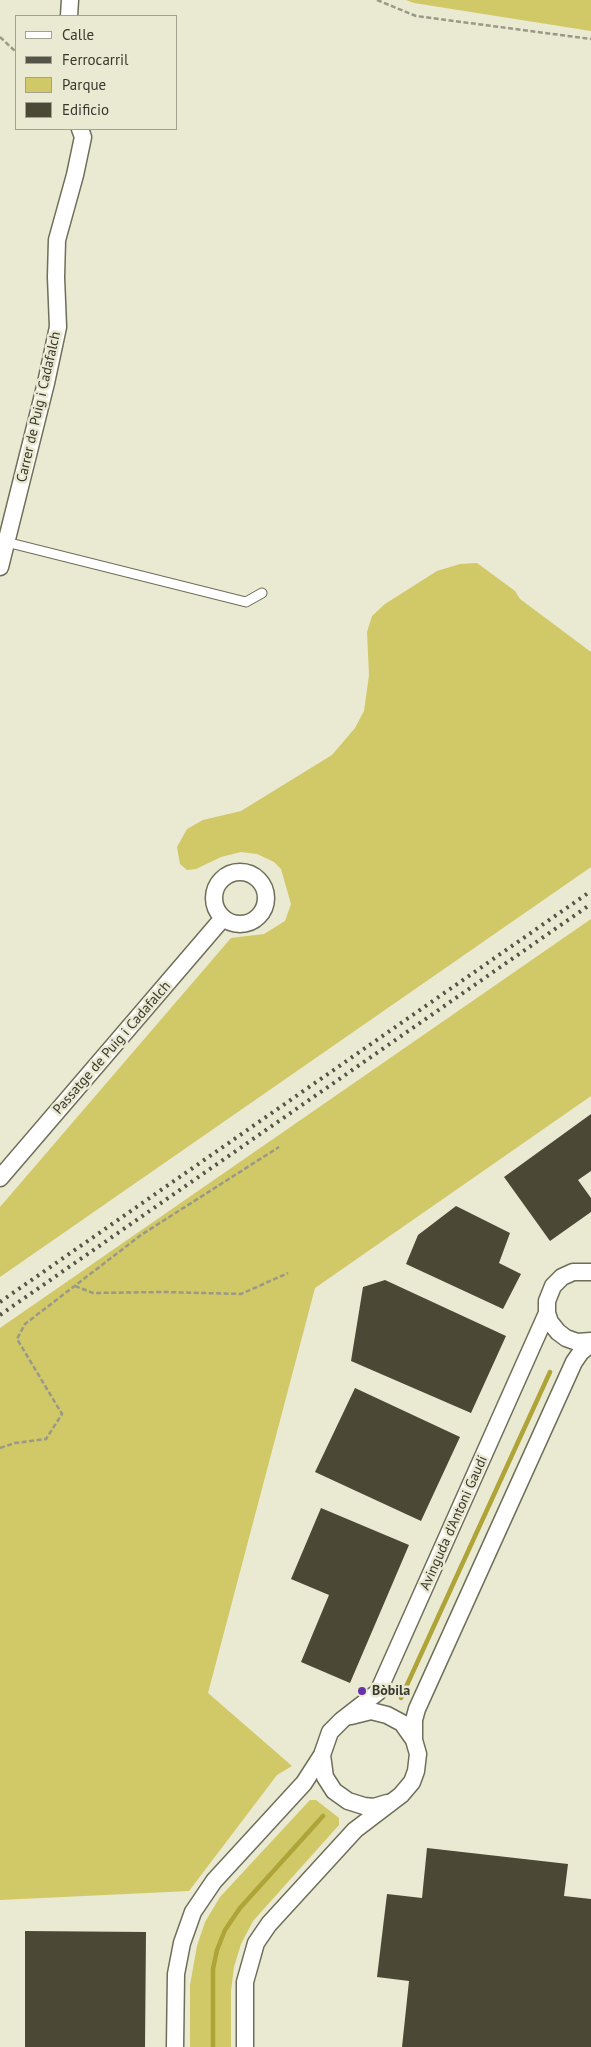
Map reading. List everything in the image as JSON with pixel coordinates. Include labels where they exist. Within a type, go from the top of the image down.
[{"type":"street","points":[[69,15],[70,0]]},
{"type":"street","name":"Carrer de Puig i Cadafalch","points":[[0,567],[58,327],[57,240],[75,175],[83,137],[80,130]]},
{"type":"street","name":"Passatge de Puig i Cadafalch","points":[[0,1178],[223,918]]},
{"type":"street","points":[[573,1272],[591,1267]]},
{"type":"street","points":[[573,1272],[591,1272]]},
{"type":"street","name":"Avinguda d'Antoni Gaudí","points":[[175,2047],[176,1974],[182,1943],[193,1912],[214,1881],[304,1783],[322,1755],[330,1732],[342,1720],[378,1692],[547,1313],[547,1301],[553,1286],[562,1277],[573,1272]]},
{"type":"street","points":[[547,1313],[550,1322],[566,1338],[577,1342],[591,1343]]},
{"type":"street","points":[[245,2047],[245,1982],[256,1943],[269,1924],[355,1830],[401,1795],[412,1782],[416,1771],[418,1754],[414,1740],[414,1720],[420,1702],[574,1362],[591,1343]]},
{"type":"street","points":[[342,1720],[354,1714],[371,1711],[387,1714],[402,1723],[414,1740]]},
{"type":"street","points":[[322,1755],[325,1777],[334,1791],[348,1801],[364,1806],[374,1806],[394,1800]]},
{"type":"lane","points":[[6,542],[246,602],[262,594]]},
{"type":"path","points":[[378,0],[416,16],[591,39]]},
{"type":"path","points":[[0,37],[15,51]]},
{"type":"path","points":[[0,1448],[15,1443],[46,1439],[62,1414],[17,1339],[26,1324],[141,1235],[279,1147]]},
{"type":"path","points":[[75,1286],[93,1294],[164,1292],[241,1294],[288,1273]]},
{"type":"green space","points":[[406,0],[591,0],[591,31],[414,3]]},
{"type":"green space","points":[[477,563],[515,591],[520,599],[591,652],[591,867],[0,1277],[0,1207],[231,938],[264,934],[285,921],[291,904],[281,869],[274,862],[257,854],[241,852],[221,857],[196,869],[187,870],[180,864],[177,847],[187,829],[203,820],[241,811],[332,755],[355,728],[364,711],[369,675],[367,632],[372,616],[385,604],[437,571],[460,564]]},
{"type":"green space","points":[[591,919],[591,1096],[315,1288],[208,1693],[292,1766],[277,1775],[189,1891],[0,1900],[0,1328]]},
{"type":"green space","points":[[310,1800],[316,1800],[339,1818],[339,1825],[253,1921],[241,1944],[234,1967],[231,1991],[231,2047],[190,2047],[190,1985],[197,1946],[205,1922],[220,1897]]},
{"type":"building","points":[[591,1114],[591,1171],[578,1180],[591,1198],[591,1212],[550,1241],[504,1177]]},
{"type":"building","points":[[456,1206],[510,1233],[499,1263],[521,1274],[503,1309],[406,1264],[418,1235]]},
{"type":"building","points":[[385,1280],[506,1336],[471,1413],[351,1361],[363,1287]]},
{"type":"building","points":[[355,1388],[460,1437],[421,1521],[315,1472]]},
{"type":"building","points":[[321,1508],[409,1545],[350,1683],[301,1662],[329,1595],[291,1579]]},
{"type":"building","points":[[427,1848],[568,1864],[564,1896],[591,1899],[591,2047],[402,2047],[409,1981],[377,1977],[387,1894],[422,1898]]},
{"type":"building","points":[[25,1931],[146,1932],[145,2047],[25,2047]]},
{"type":"waterway","points":[[401,1698],[550,1372]]},
{"type":"waterway","points":[[213,2047],[213,1969],[217,1950],[225,1930],[240,1908],[323,1816]]},
{"type":"railway","points":[[0,1302],[591,891]]},
{"type":"railway","points":[[0,1315],[591,904]]},
{"type":"place","name":"Bòbila","points":[[362,1691]]}]
